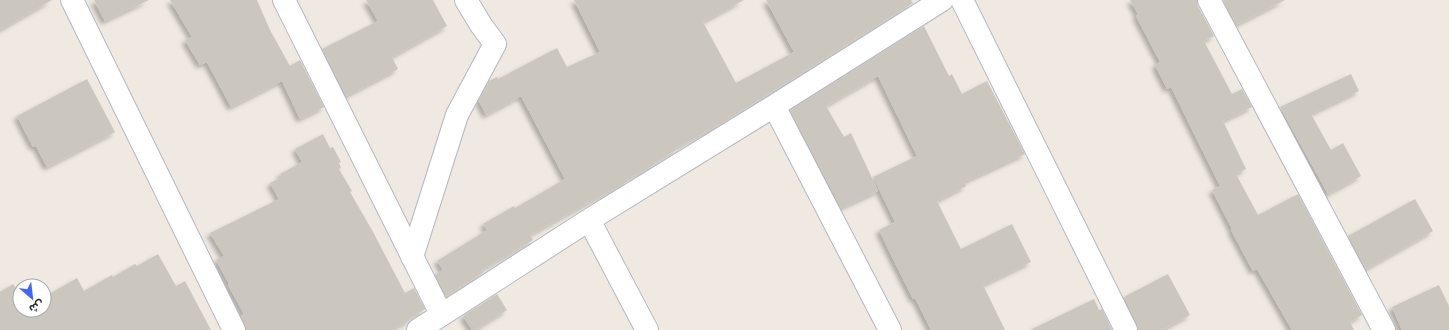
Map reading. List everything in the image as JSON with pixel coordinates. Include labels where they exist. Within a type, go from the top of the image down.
[{"type":"street","points":[[72,0],[234,330]]},
{"type":"street","points":[[284,0],[441,314]]},
{"type":"street","points":[[412,257],[457,115],[495,44],[481,25],[466,0]]},
{"type":"street","points":[[418,330],[589,220],[942,0]]},
{"type":"street","points":[[962,0],[1126,330]]},
{"type":"street","points":[[1208,0],[1384,330]]},
{"type":"street","points":[[774,106],[890,330]]},
{"type":"street","points":[[589,220],[647,330]]},
{"type":"building","points":[[0,0],[52,0],[0,30]]},
{"type":"building","points":[[94,0],[149,0],[105,21]]},
{"type":"building","points":[[170,0],[257,0],[270,30],[290,66],[300,60],[324,107],[300,119],[282,81],[231,107],[207,62],[200,65],[185,40],[192,37]]},
{"type":"building","points":[[366,0],[433,0],[447,26],[392,57],[398,69],[346,96],[322,49],[378,21]]},
{"type":"building","points":[[574,0],[744,0],[703,22],[736,83],[794,52],[766,0],[911,0],[913,3],[722,123],[676,148],[677,149],[653,164],[654,165],[627,179],[628,181],[530,235],[533,240],[482,270],[483,273],[446,296],[435,275],[443,270],[437,261],[487,230],[483,224],[514,206],[515,208],[565,179],[521,96],[486,115],[479,101],[489,81],[497,77],[498,79],[557,48],[567,67],[600,52]]},
{"type":"building","points":[[1130,0],[1197,0],[1198,6],[1214,36],[1204,41],[1232,94],[1242,89],[1252,107],[1223,121],[1246,169],[1236,174],[1258,215],[1298,194],[1362,315],[1350,322],[1354,330],[1292,330],[1257,269],[1253,271],[1231,230],[1232,229],[1212,190],[1220,186],[1171,87],[1167,89],[1155,65],[1160,62],[1136,16],[1138,14]]},
{"type":"building","points":[[1223,0],[1285,0],[1236,25]]},
{"type":"building","points":[[924,26],[949,76],[952,74],[962,94],[987,81],[1025,154],[964,182],[966,186],[937,201],[961,249],[1012,224],[1031,262],[983,285],[1005,330],[931,330],[915,298],[913,299],[893,259],[879,230],[895,222],[873,177],[917,156],[878,76],[826,106],[844,137],[851,133],[878,191],[841,208],[790,110]]},
{"type":"building","points":[[1351,74],[1359,91],[1311,114],[1331,150],[1343,143],[1361,176],[1328,194],[1280,107]]},
{"type":"building","points":[[87,79],[115,132],[47,167],[36,146],[33,147],[17,116]]},
{"type":"building","points":[[323,134],[330,148],[333,147],[341,162],[339,163],[341,168],[339,169],[352,191],[350,192],[405,293],[414,288],[425,309],[409,319],[410,320],[391,330],[246,330],[241,316],[244,314],[216,260],[224,256],[210,233],[279,199],[270,183],[282,177],[280,174],[302,162],[295,149]]},
{"type":"building","points":[[1415,199],[1433,231],[1366,269],[1348,236]]},
{"type":"building","points":[[158,254],[176,286],[185,281],[211,330],[0,330],[0,292],[12,285],[12,318],[52,318],[52,292],[77,278],[84,291],[135,264],[137,266]]},
{"type":"building","points":[[1168,274],[1190,315],[1162,330],[1138,330],[1137,324],[1124,297]]},
{"type":"building","points":[[1439,285],[1449,306],[1449,330],[1402,330],[1392,307]]},
{"type":"building","points":[[497,294],[507,310],[475,330],[472,330],[463,316]]},
{"type":"building","points":[[1094,299],[1099,310],[1102,309],[1112,330],[1030,330]]}]
